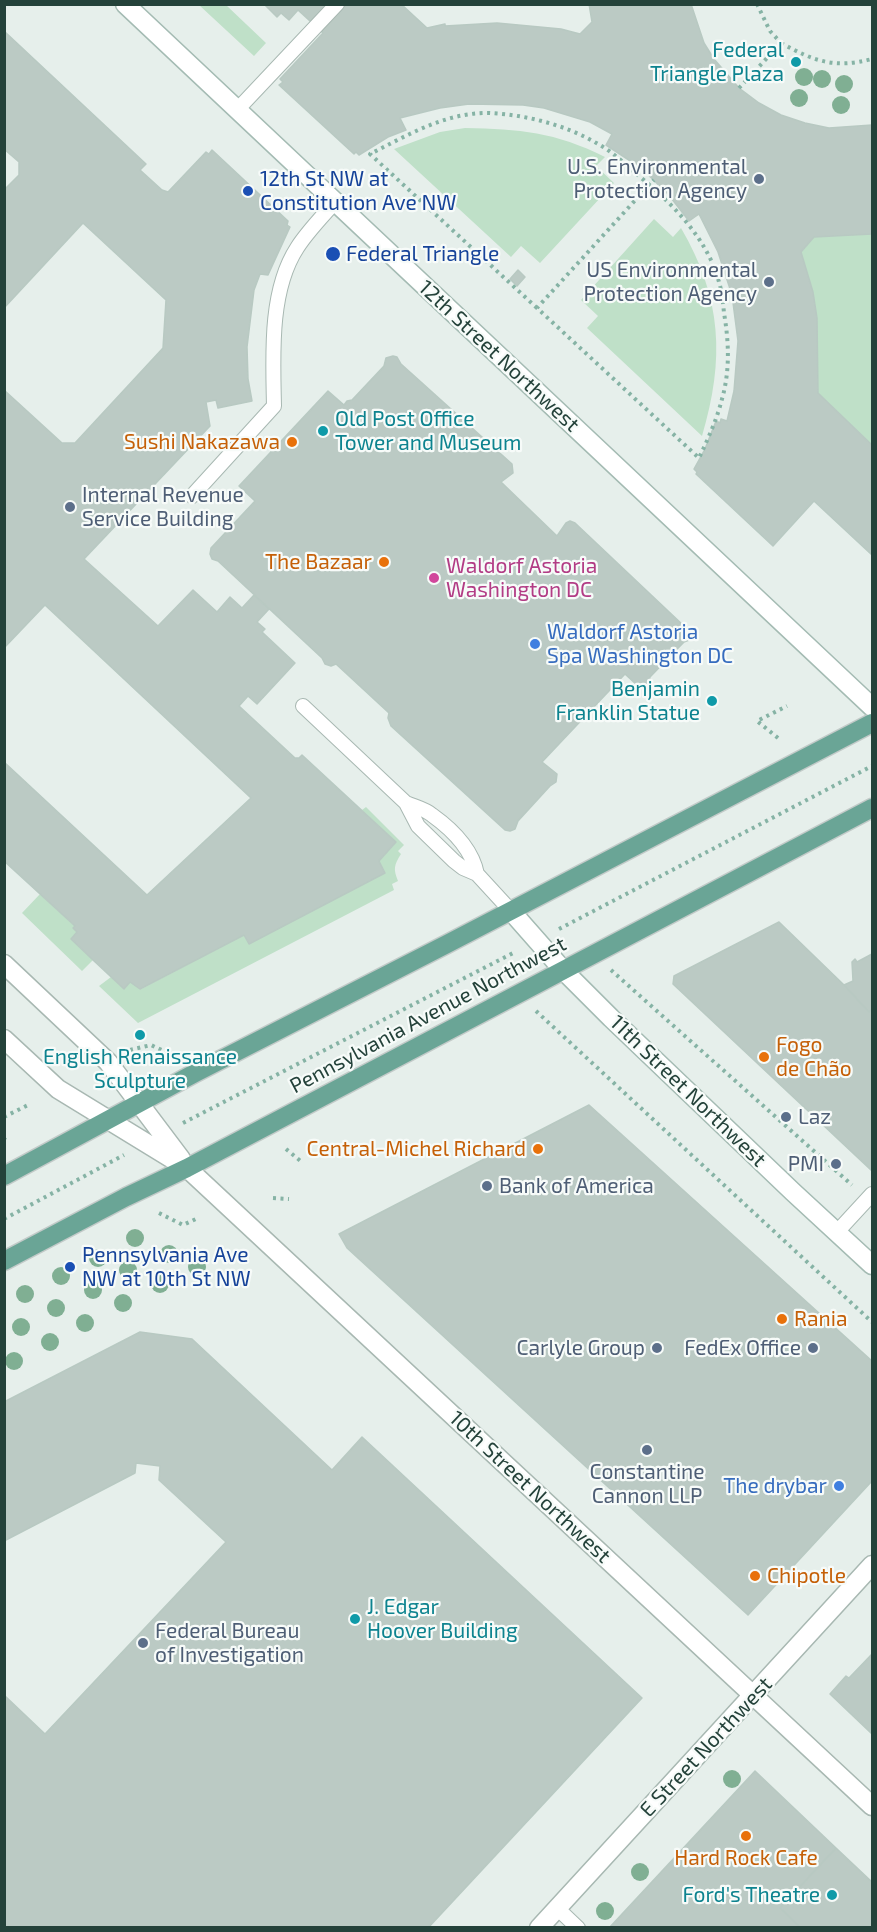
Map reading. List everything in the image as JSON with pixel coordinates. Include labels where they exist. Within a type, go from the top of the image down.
[{"type":"main road","points":[[4,1176],[138,1103],[873,723]]},
{"type":"main road","name":"Pennsylvania Avenue Northwest","points":[[4,1261],[126,1197],[188,1168],[873,808]]},
{"type":"street","name":"12th Street Northwest","points":[[125,4],[873,707]]},
{"type":"street","name":"11th Street Northwest","points":[[511,911],[563,970],[873,1265]]},
{"type":"street","name":"10th Street Northwest","points":[[4,964],[108,1062],[188,1168]]},
{"type":"street","name":"10th Street Northwest","points":[[4,1039],[58,1089],[188,1168],[873,1806]]},
{"type":"street","name":"E Street Northwest","points":[[539,1928],[873,1565]]},
{"type":"lane","points":[[237,110],[337,4]]},
{"type":"lane","points":[[192,496],[274,406],[273,355],[278,293],[296,249],[335,202]]},
{"type":"lane","points":[[303,706],[406,803],[431,813],[468,848],[477,874],[511,911]]},
{"type":"lane","points":[[4,970],[26,986]]},
{"type":"lane","points":[[837,1232],[870,1197]]},
{"type":"lane","points":[[557,1908],[578,1928]]},
{"type":"path","points":[[757,4],[770,31],[781,43],[808,58],[819,61],[856,63],[873,59]]},
{"type":"path","points":[[739,88],[781,43]]},
{"type":"path","points":[[488,113],[526,117],[568,129],[600,145],[650,184],[687,223],[705,250],[719,282],[727,327],[729,359],[722,398],[711,432],[699,458],[370,154],[424,126],[456,117],[488,113]]},
{"type":"path","points":[[537,308],[654,180]]},
{"type":"path","points":[[778,738],[757,722],[787,706]]},
{"type":"path","points":[[163,1133],[873,766]]},
{"type":"path","points":[[652,1007],[870,1197]]},
{"type":"path","points":[[130,1050],[152,1045],[174,1056]]},
{"type":"path","points":[[577,1049],[873,1322]]},
{"type":"path","points":[[4,1117],[28,1106]]},
{"type":"path","points":[[4,1219],[85,1178],[147,1142]]},
{"type":"path","points":[[286,1149],[303,1163]]},
{"type":"path","points":[[273,1198],[289,1199]]},
{"type":"path","points":[[159,1213],[183,1225],[198,1218]]},
{"type":"green space","points":[[199,5],[226,5],[266,43],[254,56]]},
{"type":"green space","points":[[465,128],[537,133],[570,142],[605,157],[596,166],[614,183],[540,263],[521,246],[511,257],[394,149],[440,132]]},
{"type":"green space","points":[[654,219],[673,237],[681,228],[695,254],[712,304],[716,329],[716,355],[714,381],[702,436],[587,328],[598,316],[581,300]]},
{"type":"green space","points":[[872,234],[872,445],[818,393],[817,318],[813,292],[801,252],[814,237]]},
{"type":"green space","points":[[366,807],[404,845],[398,851],[401,854],[395,867],[398,881],[392,884],[394,890],[138,1023],[99,986],[111,977],[124,989],[130,982],[141,989],[244,935],[249,944],[384,873],[379,861],[396,842],[362,810]]},
{"type":"green space","points":[[40,894],[75,926],[73,928],[77,932],[71,939],[93,960],[82,971],[22,913]]},
{"type":"building","name":"US Environmental Protection Agency","points":[[264,4],[401,4],[427,28],[445,24],[445,26],[497,23],[561,29],[580,34],[592,22],[589,4],[691,4],[704,43],[714,59],[739,88],[759,103],[781,115],[829,128],[872,125],[872,234],[814,237],[801,252],[813,292],[817,318],[818,393],[872,445],[872,555],[814,501],[773,546],[696,474],[694,469],[716,421],[720,423],[721,419],[727,421],[734,391],[738,341],[732,295],[718,252],[699,214],[689,221],[668,194],[641,168],[606,145],[612,134],[590,122],[544,108],[523,105],[469,104],[440,108],[400,118],[406,130],[388,137],[359,155],[356,152],[354,154],[279,85],[283,82],[280,79],[323,33],[298,10],[289,20],[281,13],[277,17]]},
{"type":"building","name":"Internal Revenue Service Building","points":[[4,31],[146,164],[140,170],[162,190],[168,192],[206,152],[209,154],[212,150],[288,221],[287,225],[290,227],[268,275],[260,274],[254,290],[247,347],[248,379],[252,401],[218,408],[216,400],[206,402],[210,426],[84,559],[158,626],[193,590],[217,612],[230,597],[242,608],[254,595],[269,609],[257,622],[265,629],[262,632],[295,663],[257,704],[248,696],[239,706],[295,758],[302,755],[396,842],[379,861],[385,873],[249,944],[244,935],[140,989],[130,982],[124,989],[93,960],[71,939],[77,932],[73,928],[75,926],[4,861],[4,762],[147,895],[251,798],[45,605],[4,648],[4,519],[6,511],[4,501],[4,390],[62,443],[75,443],[163,348],[166,300],[83,223],[4,308],[4,190],[19,175],[19,162],[4,149]]},
{"type":"building","points":[[518,270],[525,277],[517,286],[510,279]]},
{"type":"building","name":"Waldorf Astoria Washington DC","points":[[397,357],[401,364],[512,464],[513,473],[501,482],[557,536],[566,523],[570,521],[575,523],[684,626],[689,628],[692,634],[689,640],[684,642],[650,677],[649,685],[638,686],[625,674],[542,762],[557,774],[556,782],[518,821],[515,829],[510,831],[505,830],[391,726],[389,713],[336,664],[331,666],[325,664],[322,658],[218,561],[212,559],[210,554],[211,548],[255,501],[239,486],[328,391],[344,405],[347,401],[352,400],[384,366],[386,358]]},
{"type":"building","points":[[779,922],[869,1012],[872,1009],[872,1171],[673,984],[674,976]]},
{"type":"building","points":[[872,954],[872,1009],[869,1012],[844,985],[853,981],[852,962],[855,959],[857,962]]},
{"type":"building","points":[[589,1105],[872,1361],[872,1481],[748,1615],[347,1248],[339,1234]]},
{"type":"building","name":"J. Edgar Hoover Building","points":[[140,1332],[192,1339],[332,1470],[362,1437],[642,1698],[428,1928],[4,1928],[4,1695],[45,1734],[226,1542],[159,1480],[160,1466],[136,1463],[135,1473],[4,1541],[4,1402]]},
{"type":"building","points":[[872,1654],[872,1734],[830,1694],[846,1676],[849,1678]]},
{"type":"building","points":[[755,1771],[836,1848],[780,1908],[801,1928],[609,1928]]},
{"type":"building","name":"Ford's Theatre","points":[[836,1848],[872,1882],[872,1928],[801,1928],[780,1908]]},
{"type":"place","name":"Federal Triangle Plaza","points":[[796,62]]},
{"type":"place","name":"U.S. Environmental Protection Agency","points":[[759,179]]},
{"type":"place","name":"12th St NW at Constitution Ave NW","points":[[248,191]]},
{"type":"place","name":"Federal Triangle","points":[[333,254]]},
{"type":"place","name":"US Environmental Protection Agency","points":[[769,282]]},
{"type":"place","name":"Old Post Office Tower and Museum","points":[[323,431]]},
{"type":"place","name":"Sushi Nakazawa","points":[[292,442]]},
{"type":"place","name":"Internal Revenue Service Building","points":[[70,507]]},
{"type":"place","name":"The Bazaar","points":[[384,562]]},
{"type":"place","name":"Waldorf Astoria Washington DC","points":[[434,578]]},
{"type":"place","name":"Waldorf Astoria Spa Washington DC","points":[[535,644]]},
{"type":"place","name":"Benjamin Franklin Statue","points":[[712,701]]},
{"type":"place","name":"English Renaissance Sculpture","points":[[140,1035]]},
{"type":"place","name":"Fogo de Chão","points":[[764,1057]]},
{"type":"place","name":"Laz","points":[[786,1117]]},
{"type":"place","name":"Central-Michel Richard","points":[[538,1149]]},
{"type":"place","name":"PMI","points":[[836,1164]]},
{"type":"place","name":"Bank of America","points":[[487,1186]]},
{"type":"place","name":"Pennsylvania Ave NW at 10th St NW","points":[[70,1267]]},
{"type":"place","name":"Rania","points":[[782,1319]]},
{"type":"place","name":"Carlyle Group","points":[[657,1348]]},
{"type":"place","name":"FedEx Office","points":[[813,1348]]},
{"type":"place","name":"Constantine Cannon LLP","points":[[647,1450]]},
{"type":"place","name":"The drybar","points":[[839,1486]]},
{"type":"place","name":"Chipotle","points":[[755,1576]]},
{"type":"place","name":"J. Edgar Hoover Building","points":[[355,1619]]},
{"type":"place","name":"Federal Bureau of Investigation","points":[[143,1643]]},
{"type":"place","name":"Hard Rock Cafe","points":[[746,1836]]},
{"type":"place","name":"Ford's Theatre","points":[[832,1895]]}]
